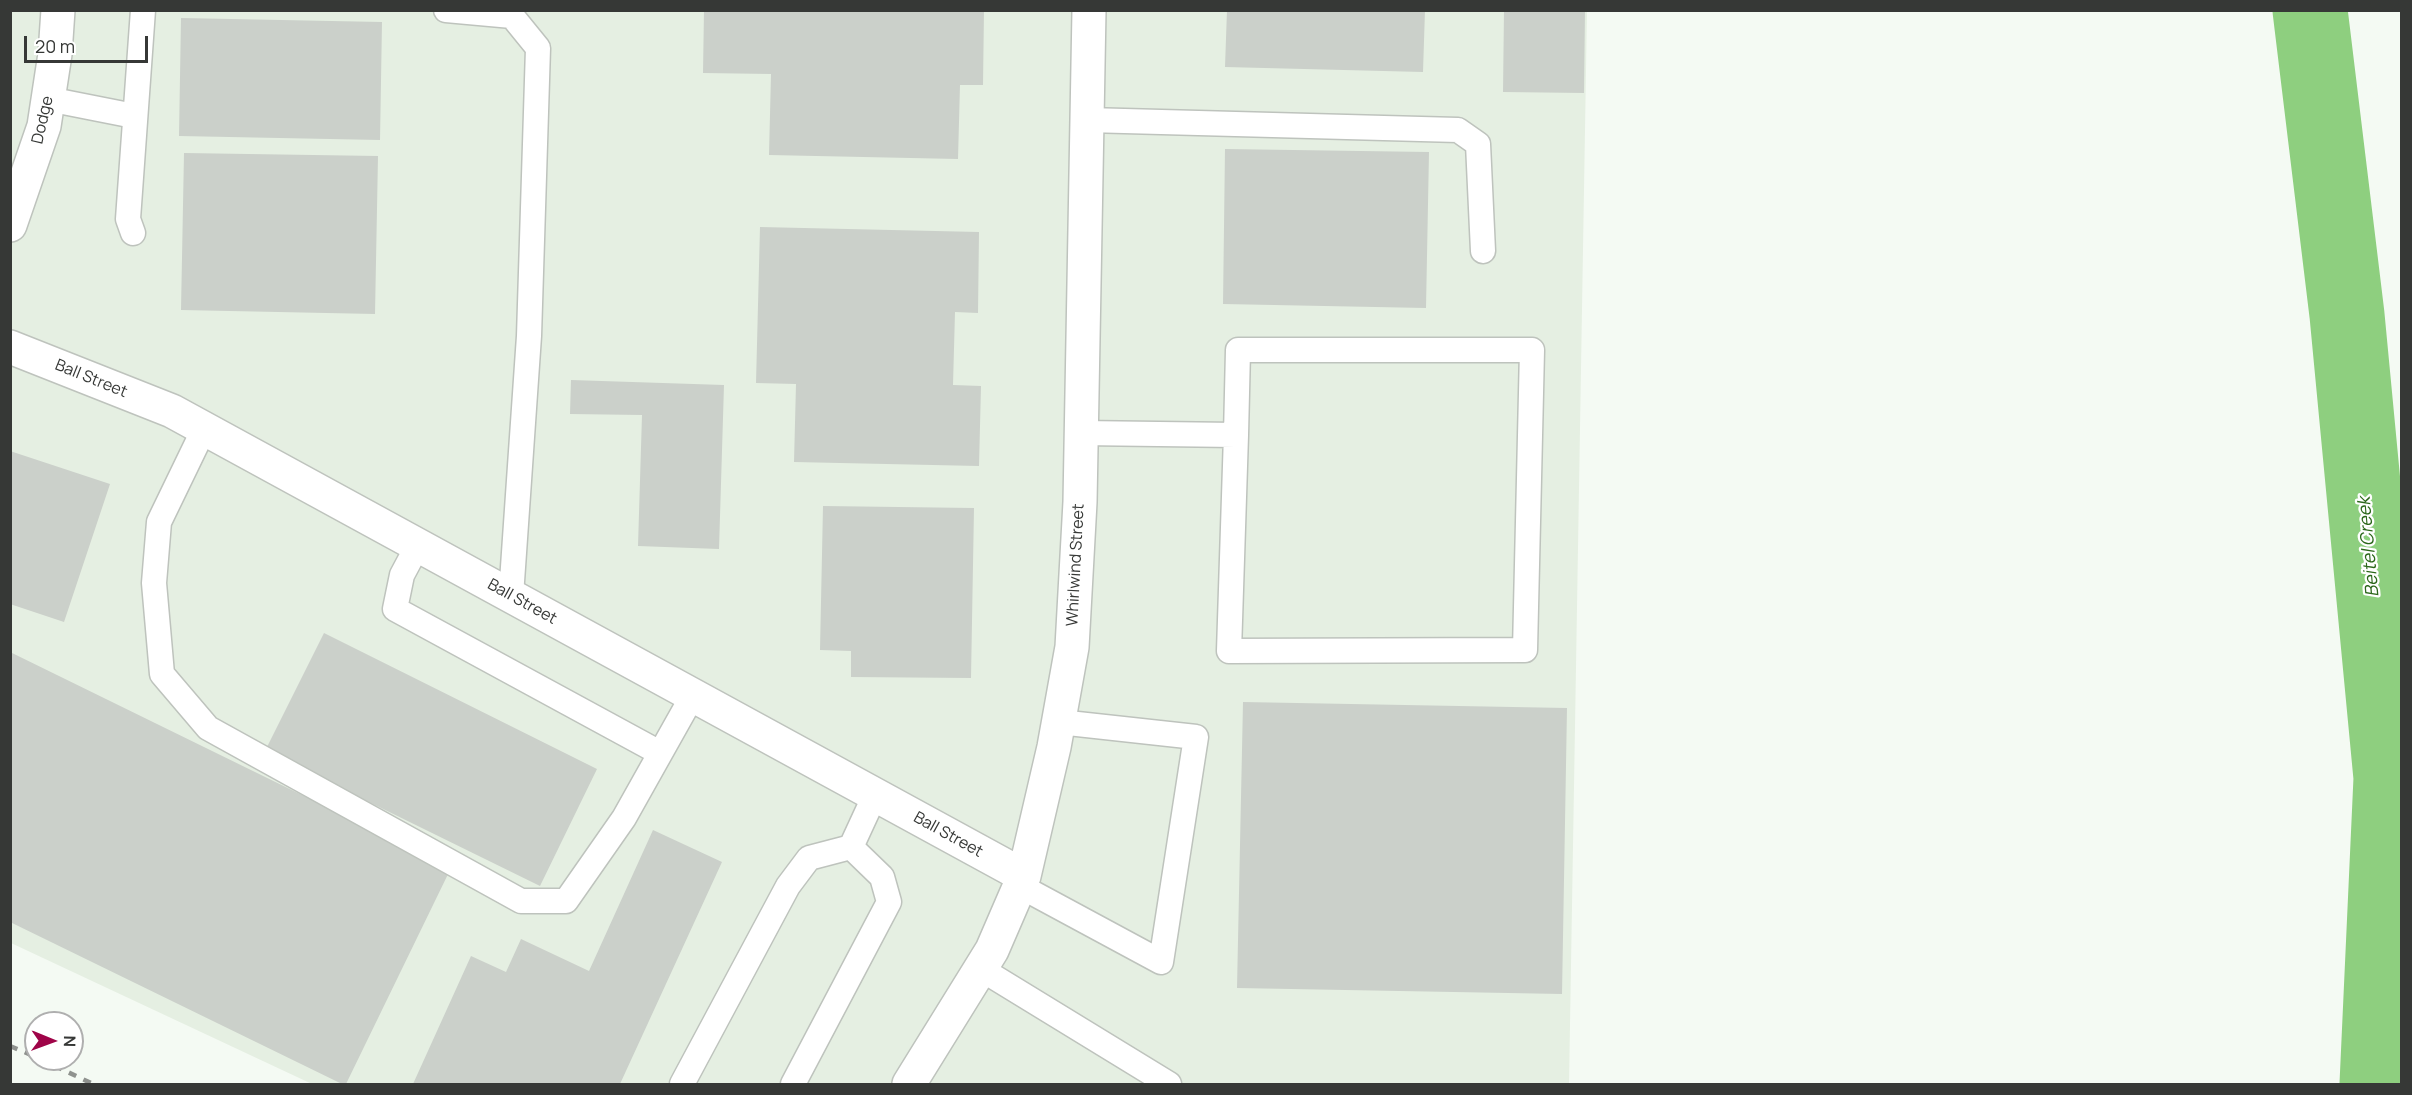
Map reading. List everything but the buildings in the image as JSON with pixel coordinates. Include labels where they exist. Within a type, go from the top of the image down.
[{"type":"street","name":"Dodge","points":[[10,225],[44,126],[55,54],[58,10]]},
{"type":"street","name":"Whirlwind Street","points":[[909,1084],[992,950],[1022,881],[1059,722],[1072,647],[1080,502],[1089,10]]},
{"type":"street","name":"Ball Street","points":[[10,347],[172,411],[874,795],[1022,881]]},
{"type":"lane","points":[[133,233],[128,219],[143,10]]},
{"type":"lane","points":[[446,10],[513,16],[538,48],[529,336],[511,596]]},
{"type":"lane","points":[[48,99],[134,116]]},
{"type":"lane","points":[[1087,120],[1458,130],[1478,144],[1483,251]]},
{"type":"lane","points":[[1238,350],[1532,350],[1525,650],[1229,651],[1236,435],[1238,350]]},
{"type":"lane","points":[[204,429],[159,522],[154,583],[162,674],[208,728],[521,901],[566,901],[624,818],[693,695]]},
{"type":"lane","points":[[1081,433],[1236,435]]},
{"type":"lane","points":[[418,545],[402,576],[395,609],[660,753]]},
{"type":"lane","points":[[1022,881],[1161,962],[1196,737],[1059,722]]},
{"type":"lane","points":[[851,847],[874,795]]},
{"type":"lane","points":[[682,1084],[788,886],[809,858],[851,847]]},
{"type":"lane","points":[[793,1084],[889,902],[882,877],[851,847]]},
{"type":"lane","points":[[981,969],[1169,1084]]},
{"type":"shaded area","points":[[11,11],[1587,11],[1569,1084],[312,1084],[11,943]]},
{"type":"waterway","name":"Beitel Creek","points":[[2310,10],[2347,315],[2391,778],[2377,1084]]},
{"type":"railway","points":[[10,1046],[24,1052]]},
{"type":"railway","points":[[65,1071],[93,1084]]}]
